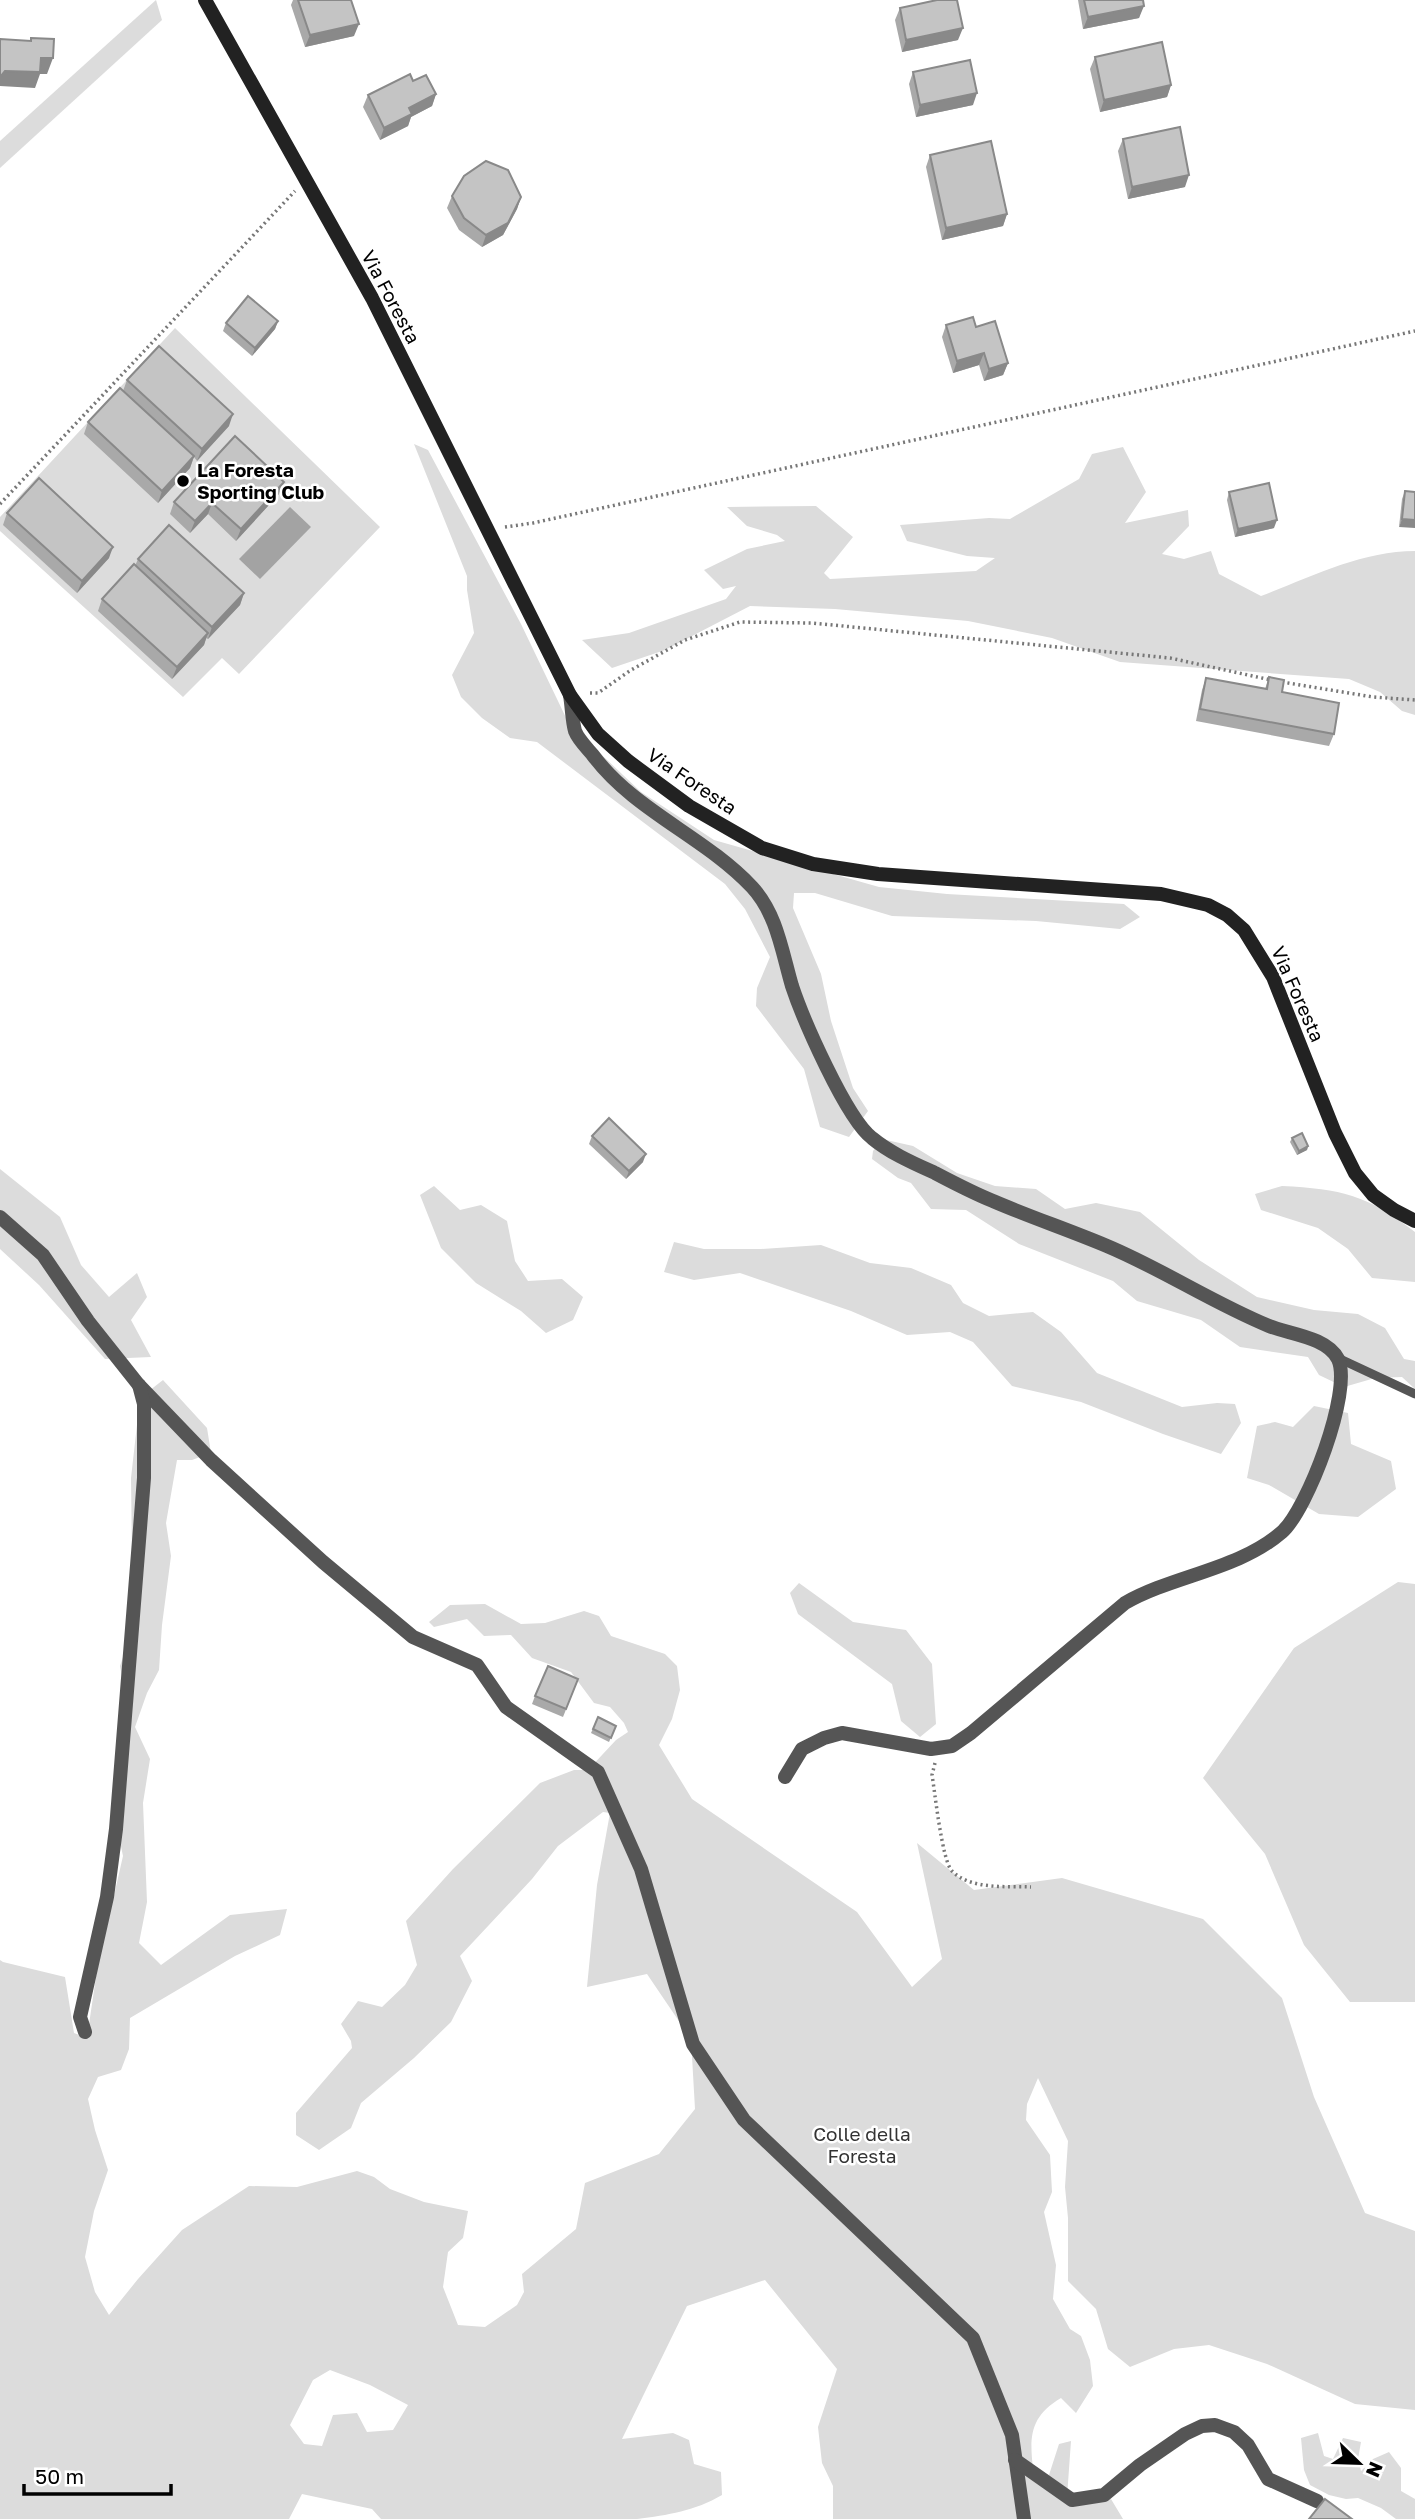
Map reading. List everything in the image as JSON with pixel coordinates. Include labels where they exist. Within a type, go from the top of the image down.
[{"type":"main road","name":"Via Foresta","points":[[205,0],[372,298],[570,695],[598,734],[628,761],[689,806],[762,848],[813,864],[878,874],[1161,894],[1208,905],[1227,915],[1250,938],[1273,977],[1335,1133],[1355,1173],[1373,1195],[1415,1221]]},
{"type":"street","points":[[570,695],[576,733],[597,762],[628,794],[730,866],[755,890],[768,909],[779,937],[793,990],[820,1052],[854,1118],[870,1137],[898,1155],[990,1200],[1110,1247],[1267,1325],[1322,1344],[1338,1358],[1342,1380],[1336,1414],[1317,1471],[1298,1514],[1283,1531],[1263,1546],[1220,1566],[1142,1593],[1125,1603],[971,1733],[951,1746],[931,1749],[842,1733],[802,1749],[785,1777]]},
{"type":"street","points":[[0,1217],[43,1255],[88,1321],[138,1384],[211,1461],[323,1562],[413,1637],[477,1665],[506,1707],[597,1772],[641,1869],[693,2043],[744,2120],[973,2337],[1012,2435],[1024,2519]]},
{"type":"street","points":[[85,2032],[80,2017],[107,1897],[126,1710],[144,1478],[144,1405],[138,1384]]},
{"type":"street","points":[[1016,2460],[1072,2500],[1104,2495],[1140,2465],[1185,2434],[1202,2426],[1215,2425],[1234,2431],[1248,2445],[1268,2479],[1317,2501]]},
{"type":"lane","points":[[1338,1358],[1415,1394]]},
{"type":"path","points":[[0,504],[306,179]]},
{"type":"path","points":[[489,529],[533,523],[1415,331]]},
{"type":"path","points":[[570,695],[598,693],[631,670],[685,640],[740,622],[752,622],[879,628],[1170,658],[1270,680],[1373,697],[1415,700]]},
{"type":"path","points":[[939,1748],[932,1775],[945,1856],[951,1870],[987,1886],[1031,1887]]},
{"type":"green space","points":[[156,0],[162,20],[0,168],[0,141]]},
{"type":"green space","name":"La Foresta Sporting Club","points":[[175,328],[380,527],[239,674],[222,658],[183,697],[0,531],[0,517]]},
{"type":"green space","points":[[414,444],[428,450],[521,624],[569,724],[641,792],[714,840],[879,887],[947,894],[1124,904],[1140,917],[1120,929],[1036,921],[892,916],[815,893],[794,893],[793,908],[821,974],[831,1021],[853,1088],[868,1111],[849,1137],[820,1127],[804,1069],[756,1006],[757,988],[770,957],[745,909],[725,884],[537,742],[510,738],[482,718],[461,697],[452,675],[474,633],[467,576]]},
{"type":"green space","points":[[1123,447],[1146,492],[1125,523],[1188,510],[1189,526],[1162,554],[1184,559],[1211,551],[1219,574],[1261,596],[1356,560],[1415,551],[1415,715],[1402,711],[1380,692],[1349,679],[1120,662],[1052,638],[968,621],[835,609],[750,606],[665,650],[612,668],[582,640],[629,633],[726,599],[736,586],[723,589],[704,570],[747,549],[785,541],[777,535],[747,526],[727,507],[816,506],[853,537],[824,573],[830,579],[976,571],[995,558],[967,556],[907,541],[900,525],[989,518],[1010,519],[1079,479],[1092,454]]},
{"type":"green space","points":[[882,1139],[913,1146],[957,1173],[995,1186],[1036,1189],[1065,1209],[1096,1203],[1140,1212],[1199,1260],[1257,1297],[1314,1310],[1358,1314],[1385,1328],[1404,1359],[1415,1361],[1415,1389],[1402,1377],[1375,1378],[1344,1387],[1319,1375],[1308,1357],[1240,1347],[1201,1320],[1137,1301],[1113,1281],[1019,1244],[966,1210],[931,1209],[911,1183],[898,1178],[872,1159],[873,1151]]},
{"type":"green space","points":[[0,1169],[60,1217],[81,1265],[109,1297],[137,1273],[147,1297],[131,1320],[151,1357],[105,1359],[39,1285],[0,1249]]},
{"type":"green space","points":[[434,1186],[460,1210],[481,1205],[507,1221],[515,1261],[528,1281],[562,1279],[583,1297],[573,1320],[546,1333],[521,1311],[476,1283],[441,1248],[420,1195]]},
{"type":"green space","points":[[1282,1186],[1321,1189],[1353,1196],[1383,1210],[1415,1232],[1415,1282],[1372,1278],[1348,1249],[1318,1228],[1261,1210],[1255,1194]]},
{"type":"green space","points":[[674,1242],[704,1249],[821,1245],[870,1263],[911,1268],[951,1285],[963,1303],[989,1316],[1033,1312],[1061,1332],[1097,1373],[1182,1407],[1235,1404],[1241,1423],[1221,1454],[1081,1402],[1012,1386],[973,1342],[950,1332],[907,1335],[851,1311],[740,1273],[694,1280],[664,1272]]},
{"type":"green space","name":"Colle della Foresta","points":[[163,1380],[207,1428],[211,1453],[192,1460],[177,1460],[166,1523],[171,1556],[159,1670],[147,1693],[135,1727],[150,1759],[143,1803],[147,1902],[139,1943],[161,1965],[230,1915],[287,1909],[280,1935],[235,1956],[130,2018],[129,2049],[121,2070],[98,2077],[88,2099],[108,2170],[94,2211],[85,2257],[95,2292],[109,2315],[182,2230],[249,2186],[297,2187],[357,2171],[374,2177],[390,2189],[424,2202],[468,2211],[463,2238],[448,2252],[443,2287],[458,2325],[485,2327],[517,2305],[524,2292],[522,2274],[576,2229],[585,2183],[659,2154],[695,2109],[691,2039],[647,1974],[587,1987],[597,1885],[610,1813],[603,1812],[558,1846],[532,1879],[460,1956],[472,1981],[451,2022],[361,2103],[351,2128],[319,2150],[296,2135],[296,2113],[352,2048],[341,2024],[358,2001],[382,2007],[405,1985],[417,1965],[406,1921],[453,1869],[540,1783],[574,1770],[588,1770],[616,1740],[628,1732],[610,1707],[594,1703],[571,1672],[532,1658],[511,1635],[484,1636],[467,1619],[434,1627],[429,1622],[450,1605],[485,1604],[521,1624],[545,1623],[584,1611],[599,1616],[611,1636],[665,1654],[677,1666],[680,1690],[672,1719],[659,1745],[692,1799],[857,1912],[912,1987],[942,1959],[917,1843],[974,1890],[1062,1878],[1203,1919],[1282,1998],[1314,2097],[1365,2213],[1415,2231],[1415,2410],[1355,2404],[1267,2364],[1209,2345],[1174,2349],[1130,2367],[1108,2349],[1096,2309],[1068,2281],[1065,2187],[1068,2141],[1038,2078],[1027,2104],[1026,2120],[1050,2155],[1052,2192],[1044,2212],[1056,2265],[1053,2299],[1070,2329],[1081,2336],[1090,2360],[1093,2386],[1076,2413],[1061,2398],[1043,2412],[1032,2436],[1033,2468],[1049,2475],[1059,2444],[1071,2441],[1067,2497],[1084,2503],[1111,2499],[1123,2519],[833,2519],[833,2486],[822,2463],[818,2427],[837,2369],[765,2280],[687,2306],[622,2439],[673,2433],[689,2440],[694,2464],[721,2472],[722,2495],[691,2509],[637,2519],[381,2519],[372,2509],[302,2494],[289,2519],[0,2519],[0,1960],[65,1977],[74,2033],[87,2038],[97,1970],[123,1856],[112,1804],[125,1693],[120,1666],[133,1628],[131,1478],[140,1398]],"holes":[[[330,2370],[370,2385],[408,2405],[393,2430],[367,2432],[357,2413],[333,2415],[322,2446],[304,2444],[290,2425],[313,2380]]]},
{"type":"green space","points":[[1314,1406],[1348,1413],[1351,1444],[1391,1461],[1396,1489],[1358,1517],[1319,1514],[1269,1485],[1247,1478],[1257,1426],[1275,1422],[1293,1427]]},
{"type":"green space","points":[[1398,1582],[1415,1584],[1415,2002],[1350,2002],[1304,1945],[1265,1854],[1203,1778],[1294,1648]]},
{"type":"green space","points":[[799,1583],[853,1622],[906,1630],[932,1664],[936,1724],[920,1737],[901,1721],[892,1684],[798,1614],[790,1593]]},
{"type":"green space","points":[[1318,2433],[1324,2456],[1333,2459],[1343,2438],[1361,2442],[1358,2459],[1361,2471],[1373,2459],[1389,2452],[1401,2468],[1401,2491],[1415,2499],[1415,2519],[1396,2519],[1381,2508],[1358,2498],[1346,2499],[1329,2495],[1310,2485],[1304,2470],[1301,2438]]},
{"type":"shaded area","points":[[290,507],[311,527],[260,579],[239,559]]},
{"type":"building","points":[[298,0],[351,0],[359,24],[310,35]]},
{"type":"building","points":[[937,0],[957,0],[963,28],[906,40],[900,8]]},
{"type":"building","points":[[1084,0],[1143,0],[1144,6],[1088,17]]},
{"type":"building","points":[[31,38],[54,39],[53,58],[41,58],[40,72],[5,71],[0,77],[0,39],[31,41]]},
{"type":"building","points":[[1162,42],[1171,85],[1104,100],[1095,57]]},
{"type":"building","points":[[970,60],[977,93],[920,105],[913,72]]},
{"type":"building","points":[[410,74],[413,81],[426,75],[436,94],[409,108],[412,114],[384,128],[368,95]]},
{"type":"building","points":[[1180,127],[1189,175],[1132,187],[1123,139]]},
{"type":"building","points":[[991,141],[1007,214],[946,228],[930,155]]},
{"type":"building","points":[[486,161],[508,170],[521,197],[508,223],[486,235],[464,218],[452,196],[464,176]]},
{"type":"building","points":[[248,296],[278,321],[255,348],[226,323]]},
{"type":"building","points":[[973,317],[976,327],[995,321],[1008,363],[989,369],[984,353],[957,361],[946,325]]},
{"type":"building","points":[[159,346],[233,414],[202,449],[127,380]]},
{"type":"building","points":[[120,388],[194,456],[162,491],[88,422]]},
{"type":"building","points":[[235,436],[284,482],[241,529],[212,503],[195,521],[174,502]]},
{"type":"building","points":[[39,478],[113,547],[82,581],[7,513]]},
{"type":"building","points":[[1269,483],[1277,520],[1238,529],[1229,492]]},
{"type":"building","points":[[1405,491],[1415,492],[1415,520],[1402,519]]},
{"type":"building","points":[[169,525],[244,593],[212,627],[138,559]]},
{"type":"building","points":[[134,564],[208,633],[177,667],[102,599]]},
{"type":"building","points":[[1269,677],[1284,680],[1282,692],[1339,703],[1334,734],[1200,709],[1206,678],[1267,689]]},
{"type":"building","points":[[609,1118],[646,1154],[629,1171],[592,1136]]},
{"type":"building","points":[[1302,1133],[1308,1146],[1299,1151],[1292,1138]]},
{"type":"building","points":[[548,1666],[578,1679],[566,1709],[535,1696]]},
{"type":"building","points":[[598,1717],[616,1726],[611,1738],[593,1729]]},
{"type":"building","points":[[1325,2499],[1352,2519],[1309,2519]]},
{"type":"place","name":"La Foresta Sporting Club","points":[[183,481]]}]
